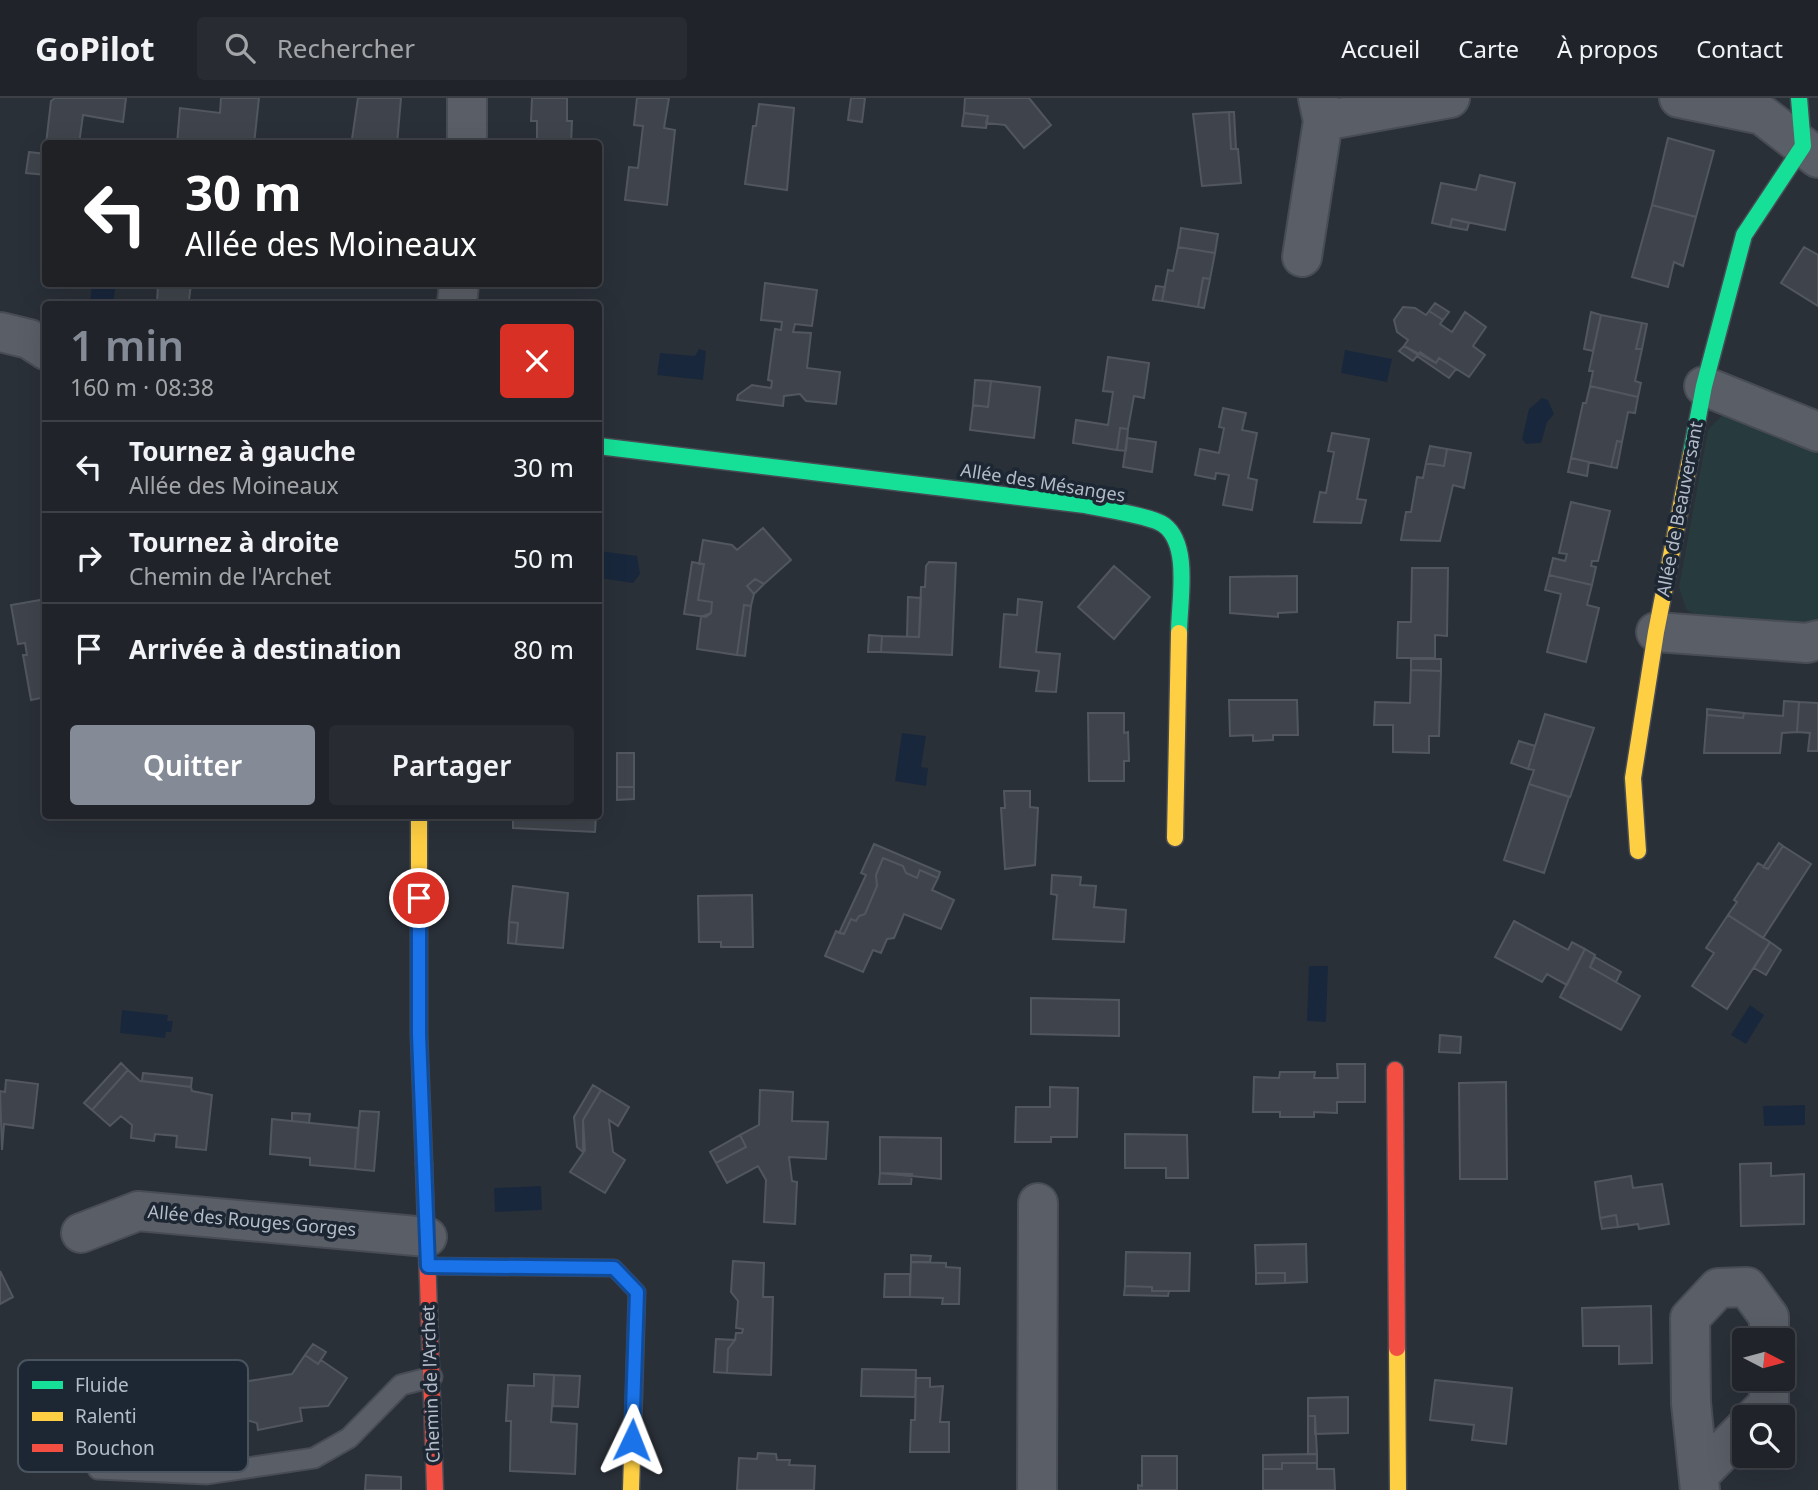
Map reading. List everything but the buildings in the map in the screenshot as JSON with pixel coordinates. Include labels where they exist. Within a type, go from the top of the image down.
[{"type":"street","points":[[467,98],[467,140]]},
{"type":"street","points":[[1302,257],[1321,109],[1450,98]]},
{"type":"street","points":[[1679,98],[1762,115],[1810,152]]},
{"type":"street","points":[[1799,98],[1810,152]]},
{"type":"street","name":"Allée de Beauversant","points":[[1638,851],[1633,778],[1656,632],[1704,386],[1744,234],[1810,152]]},
{"type":"street","points":[[0,332],[29,339],[42,347]]},
{"type":"street","points":[[1704,386],[1818,432]]},
{"type":"street","name":"Allée des Mésanges","points":[[602,446],[1085,505],[1162,523],[1177,538],[1180,565],[1175,838]]},
{"type":"street","points":[[1656,632],[1807,643],[1818,640]]},
{"type":"street","name":"Chemin de l'Archet","points":[[419,819],[419,1035],[435,1490]]},
{"type":"street","points":[[1395,1070],[1398,1490]]},
{"type":"street","points":[[1037,1490],[1038,1203]]},
{"type":"street","name":"Allée des Rouges Gorges","points":[[81,1233],[138,1211],[427,1251]]},
{"type":"street","points":[[427,1251],[614,1268],[637,1292],[631,1490]]},
{"type":"street","points":[[1700,1482],[1691,1403],[1690,1318],[1718,1288],[1747,1287],[1769,1317],[1769,1328]]},
{"type":"street","points":[[1700,1482],[1732,1444]]},
{"type":"lane","points":[[248,1468],[314,1458],[349,1438],[401,1385],[432,1377]]},
{"type":"lane","points":[[163,1472],[220,1472]]},
{"type":"green space","points":[[1723,415],[1744,417],[1818,454],[1818,625],[1707,622],[1686,609],[1679,587],[1708,430]]},
{"type":"water","points":[[92,287],[116,287],[113,301],[90,301]]},
{"type":"water","points":[[699,349],[706,351],[703,380],[657,375],[660,353],[695,356]]},
{"type":"water","points":[[1345,350],[1392,359],[1387,382],[1341,373]]},
{"type":"water","points":[[1542,398],[1548,400],[1554,414],[1547,422],[1541,443],[1526,444],[1522,439],[1529,409]]},
{"type":"water","points":[[602,551],[637,556],[640,574],[633,583],[602,578]]},
{"type":"water","points":[[902,733],[926,736],[921,767],[928,768],[926,786],[895,781]]},
{"type":"water","points":[[1309,966],[1328,966],[1326,1022],[1307,1021]]},
{"type":"water","points":[[1750,1005],[1764,1015],[1746,1044],[1731,1035]]},
{"type":"water","points":[[122,1010],[168,1015],[167,1021],[173,1021],[171,1032],[166,1032],[165,1038],[120,1033]]},
{"type":"water","points":[[1805,1105],[1805,1125],[1764,1126],[1763,1106]]},
{"type":"water","points":[[541,1186],[542,1210],[495,1212],[494,1188]]},
{"type":"traffic: fast","points":[[1691,454],[1704,386],[1744,235],[1803,146],[1799,98]]},
{"type":"traffic: fast","points":[[602,446],[1085,505],[1149,519],[1164,525],[1178,546],[1182,575],[1179,633]]},
{"type":"traffic: slow","points":[[1638,851],[1633,778],[1656,632],[1691,454]]},
{"type":"traffic: slow","points":[[1175,838],[1179,633]]},
{"type":"traffic: slow","points":[[419,819],[419,1035],[424,1164]]},
{"type":"traffic: slow","points":[[428,1266],[614,1268],[637,1292],[631,1490]]},
{"type":"traffic: slow","points":[[1397,1348],[1398,1490]]},
{"type":"traffic: jam","points":[[1395,1070],[1397,1348]]},
{"type":"traffic: jam","points":[[424,1164],[435,1490]]},
{"type":"route","points":[[419,898],[419,1035],[428,1266],[614,1268],[637,1292],[632,1440]]}]
